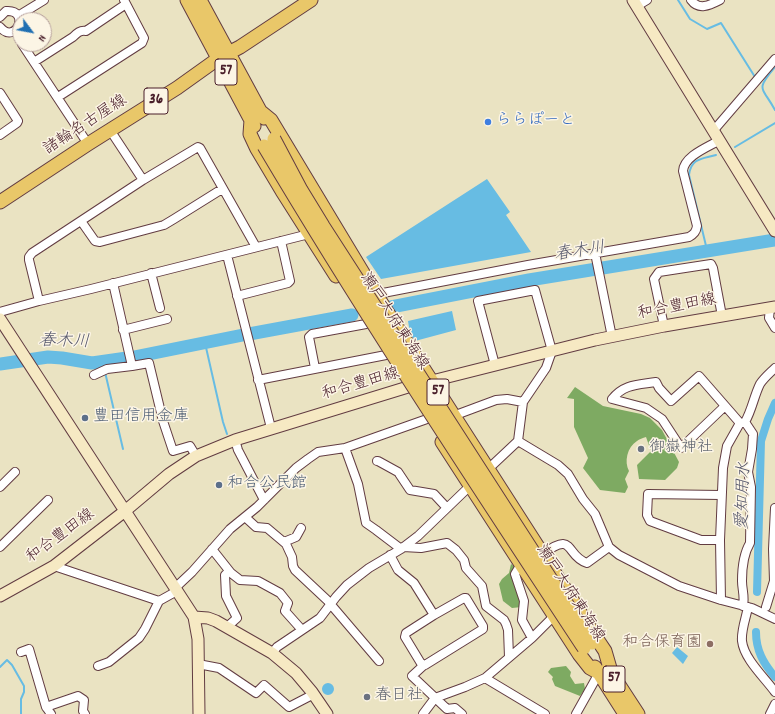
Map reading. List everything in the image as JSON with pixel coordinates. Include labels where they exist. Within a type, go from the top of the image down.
[{"type":"main road","name":"瀬戸大府東海線","points":[[187,0],[224,56],[256,115],[312,226],[364,308],[588,646],[605,674],[625,714]]},
{"type":"main road","name":"瀬戸大府東海線","points":[[200,0],[224,56]]},
{"type":"main road","name":"諸輪名古屋線","points":[[0,202],[312,0]]},
{"type":"main road","name":"57","points":[[256,115],[271,120],[377,296],[605,651],[605,674],[590,668],[579,654],[470,487],[282,191],[257,149],[250,134],[256,115]]},
{"type":"main road","name":"瀬戸大府東海線","points":[[605,674],[638,714]]},
{"type":"street","points":[[24,12],[44,0]]},
{"type":"street","points":[[647,0],[635,3],[775,231]]},
{"type":"street","points":[[691,0],[698,6],[702,7],[720,0]]},
{"type":"street","points":[[34,62],[82,30],[86,31],[125,2],[144,38],[142,43],[58,97]]},
{"type":"street","points":[[1,13],[12,12]]},
{"type":"street","points":[[0,28],[6,32],[12,32]]},
{"type":"street","points":[[27,52],[88,144]]},
{"type":"street","points":[[352,301],[377,296],[383,293],[475,275],[596,256],[694,235],[697,226],[683,166],[689,158],[717,135],[775,60]]},
{"type":"street","points":[[0,93],[18,121],[0,135]]},
{"type":"street","points":[[110,130],[143,180]]},
{"type":"street","points":[[39,301],[29,260],[32,253],[143,180],[198,147],[200,148],[256,247]]},
{"type":"street","points":[[81,221],[94,241],[100,242],[164,225],[222,188]]},
{"type":"street","points":[[0,312],[335,227]]},
{"type":"street","points":[[237,296],[288,283],[290,280],[281,241]]},
{"type":"street","points":[[227,255],[271,428]]},
{"type":"street","points":[[596,256],[612,336]]},
{"type":"street","points":[[664,326],[654,279],[659,272],[711,264],[722,316]]},
{"type":"street","points":[[151,273],[160,308]]},
{"type":"street","points":[[113,283],[132,366]]},
{"type":"street","points":[[272,652],[320,618],[347,585],[369,568],[402,548],[418,536],[518,441],[523,402],[546,368],[552,351],[535,290],[478,301],[495,365]]},
{"type":"street","points":[[772,308],[769,318],[775,328]]},
{"type":"street","name":"和合豊田線","points":[[0,596],[54,566],[125,511],[165,476],[196,456],[235,440],[408,388],[612,336],[772,308]]},
{"type":"street","points":[[0,319],[194,617],[198,639],[199,714]]},
{"type":"street","points":[[123,330],[167,320]]},
{"type":"street","points":[[315,368],[309,337],[312,334],[366,324]]},
{"type":"street","points":[[258,380],[386,355]]},
{"type":"street","points":[[94,375],[107,369],[149,363],[163,421],[173,451],[190,446],[196,456]]},
{"type":"street","points":[[721,600],[721,495],[723,468],[727,446],[750,414],[760,385],[767,375],[775,368]]},
{"type":"street","points":[[725,406],[681,448],[662,419],[646,408],[612,400],[619,391],[625,387],[656,382],[659,388],[671,401],[699,376],[725,406],[753,434],[748,472],[751,487],[750,543],[746,549],[742,581],[748,607],[742,635],[747,656],[775,692]]},
{"type":"street","points":[[453,416],[496,400],[507,399],[523,402]]},
{"type":"street","points":[[98,666],[109,662],[139,638],[159,601],[176,590],[230,529],[245,518],[296,468],[308,459],[318,452],[345,448],[428,419]]},
{"type":"street","points":[[235,440],[238,450],[264,500]]},
{"type":"street","points":[[518,441],[558,465],[568,474],[583,499],[595,514],[609,547],[619,554],[679,586],[748,607],[775,619]]},
{"type":"street","points":[[345,448],[358,484],[366,523],[402,548],[421,548],[447,543],[456,550],[464,560],[466,568],[482,586],[486,606],[504,620],[508,630],[509,656]]},
{"type":"street","points":[[377,462],[378,461],[398,472],[412,492],[434,494],[447,508]]},
{"type":"street","points":[[0,487],[15,472]]},
{"type":"street","points":[[720,540],[701,540],[650,521],[647,515],[648,494],[721,495]]},
{"type":"street","points":[[0,547],[48,500]]},
{"type":"street","points":[[766,607],[774,581],[773,549],[775,508]]},
{"type":"street","points":[[245,518],[256,527],[267,528],[284,542],[292,557],[295,570],[330,604],[356,635],[362,639],[379,661]]},
{"type":"street","points":[[284,542],[296,537],[301,528]]},
{"type":"street","points":[[543,554],[553,546],[561,544],[568,545],[581,561],[588,563],[609,547]]},
{"type":"street","points":[[212,549],[229,571],[240,580],[258,581],[280,593],[288,603],[285,611],[302,630]]},
{"type":"street","points":[[390,555],[398,570],[414,583],[434,615]]},
{"type":"street","points":[[54,566],[159,601]]},
{"type":"street","points":[[522,566],[515,574],[524,601],[522,620],[532,638]]},
{"type":"street","points":[[227,627],[237,618],[226,596],[225,576],[229,571]]},
{"type":"street","points":[[424,665],[422,665],[405,637],[406,633],[434,615],[466,598],[483,626],[483,629],[424,665],[412,676],[447,709],[455,708],[462,714]]},
{"type":"street","points":[[748,607],[775,606]]},
{"type":"street","points":[[423,714],[435,699],[485,678],[532,638],[554,616]]},
{"type":"street","points":[[194,617],[208,618],[272,652],[296,673],[314,694],[327,714]]},
{"type":"street","points":[[21,652],[29,648],[46,707],[51,714]]},
{"type":"street","points":[[198,664],[219,668],[256,693],[264,685],[289,707],[314,694]]},
{"type":"street","points":[[576,714],[605,674]]},
{"type":"street","points":[[485,678],[545,714]]},
{"type":"street","points":[[46,707],[78,696],[84,700],[82,711],[85,714]]},
{"type":"street","points":[[770,714],[775,704]]},
{"type":"green space","points":[[575,387],[603,406],[641,414],[650,418],[662,430],[679,462],[677,468],[665,480],[639,479],[637,465],[651,451],[646,437],[634,444],[627,455],[627,467],[629,471],[625,479],[628,487],[625,493],[600,490],[583,468],[588,458],[574,427],[574,399],[567,398]]},
{"type":"green space","points":[[511,564],[515,567],[522,607],[512,608],[503,601],[499,584],[509,573]]},
{"type":"green space","points":[[566,666],[571,672],[570,676],[575,684],[584,683],[585,689],[580,696],[555,686],[552,679],[553,677],[548,672],[551,668]]},
{"type":"water","points":[[487,179],[510,212],[506,215],[531,252],[381,279],[366,257]]},
{"type":"water","points":[[452,311],[456,330],[415,341],[410,333],[408,321]]},
{"type":"water","points":[[677,647],[688,656],[683,664],[672,653]]},
{"type":"water","points":[[328,683],[332,685],[334,689],[332,693],[328,695],[324,693],[322,689],[324,685]]},
{"type":"waterway","points":[[678,0],[690,19],[707,29],[721,23],[755,77]]},
{"type":"waterway","points":[[775,67],[763,85],[764,92],[775,110]]},
{"type":"waterway","points":[[735,147],[775,123]]},
{"type":"waterway","points":[[707,250],[689,175],[690,169],[695,162],[716,155]]},
{"type":"waterway","name":"春木川","points":[[391,307],[529,280],[775,240]]},
{"type":"waterway","name":"春木川","points":[[249,334],[352,315]]},
{"type":"waterway","name":"春木川","points":[[134,357],[243,335]]},
{"type":"waterway","points":[[205,343],[227,434]]},
{"type":"waterway","name":"春木川","points":[[0,364],[48,357],[92,363],[127,358]]},
{"type":"waterway","name":"春木川","points":[[106,361],[106,367]]},
{"type":"waterway","points":[[105,372],[123,449]]},
{"type":"waterway","name":"愛知用水","points":[[757,592],[761,441],[775,403]]},
{"type":"waterway","name":"愛知用水","points":[[756,632],[757,645],[761,656],[775,677]]},
{"type":"waterway","points":[[0,667],[7,660],[12,665],[24,686],[24,692],[21,699],[21,714]]},
{"type":"place","name":"ららぽーと","points":[[488,122]]},
{"type":"place","name":"豊田信用金庫","points":[[85,418]]},
{"type":"place","name":"御嶽神社","points":[[641,449]]},
{"type":"place","name":"和合公民館","points":[[219,485]]},
{"type":"place","name":"和合保育園","points":[[710,644]]},
{"type":"place","name":"春日社","points":[[367,697]]}]
